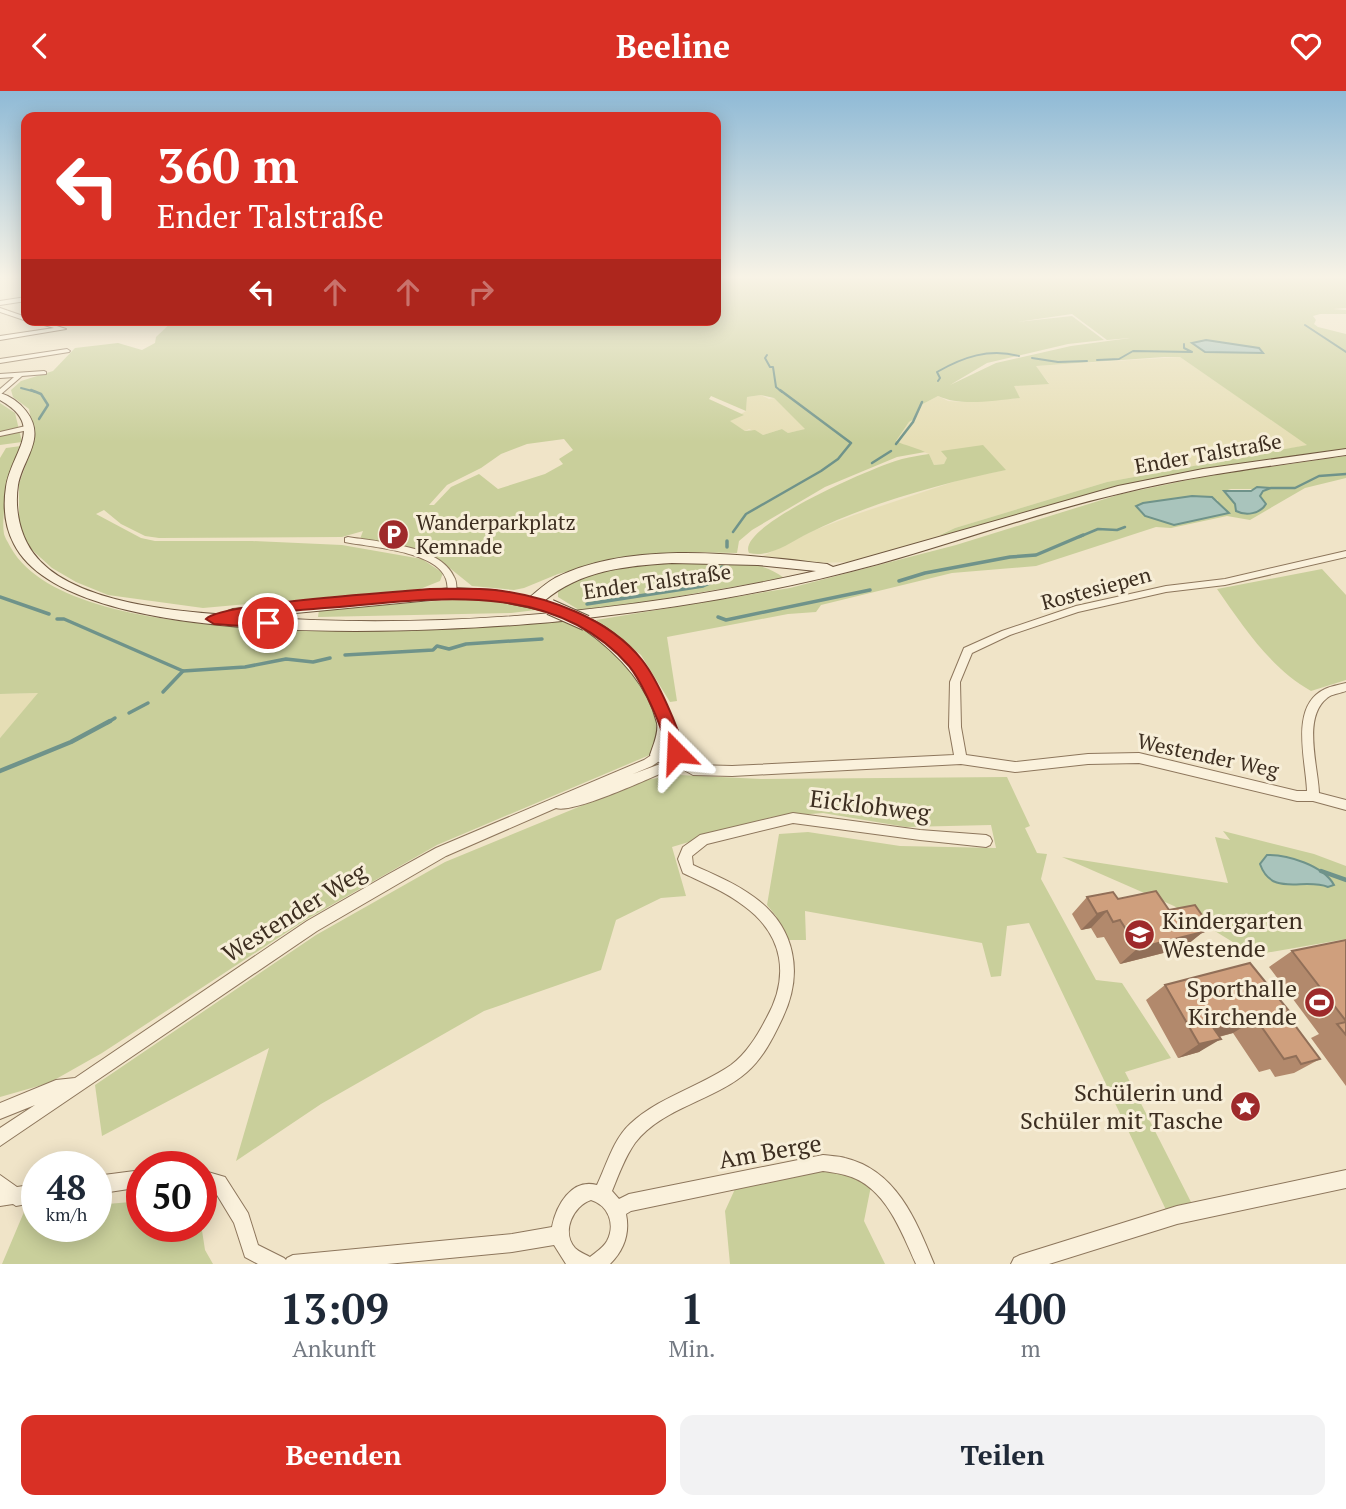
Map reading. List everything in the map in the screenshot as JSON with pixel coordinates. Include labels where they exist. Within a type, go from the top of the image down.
[{"type":"main road","points":[[0,395],[20,410],[30,427]]},
{"type":"main road","name":"Ender Talstraße","points":[[30,427],[30,439],[12,485],[12,530],[24,552],[42,572],[68,587],[102,600],[214,619],[354,626],[486,622],[641,608],[792,581],[1118,490],[1207,472],[1346,452]]},
{"type":"main road","points":[[533,601],[542,591],[561,579],[598,568],[650,560],[695,557],[746,559],[840,569]]},
{"type":"main road","points":[[746,559],[779,572],[792,581]]},
{"type":"main road","points":[[214,619],[257,610],[452,593],[494,595],[533,601],[586,623],[606,636],[636,664],[656,699],[675,743],[676,752],[666,757]]},
{"type":"street","points":[[0,338],[37,333]]},
{"type":"street","points":[[0,361],[68,351]]},
{"type":"street","points":[[0,376],[44,373]]},
{"type":"street","points":[[0,395],[19,376]]},
{"type":"street","points":[[0,434],[30,427]]},
{"type":"street","points":[[348,540],[427,556],[448,572],[454,583],[452,593]]},
{"type":"street","name":"Rostesiepen","points":[[961,759],[955,727],[955,682],[968,651],[1006,633],[1076,609],[1166,589],[1225,582],[1346,555]]},
{"type":"street","name":"Westender Weg","points":[[666,757],[693,769],[732,771],[961,759],[1015,767],[1087,759],[1139,758],[1297,796],[1313,796],[1314,783],[1305,735],[1309,716],[1315,703],[1324,695],[1346,687]]},
{"type":"street","name":"Westender Weg","points":[[0,1138],[312,926],[381,886],[441,852],[550,807],[574,803],[667,766],[666,757]]},
{"type":"street","points":[[1313,796],[1346,805]]},
{"type":"street","name":"Eicklohweg","points":[[602,1194],[631,1135],[646,1121],[740,1068],[767,1035],[787,996],[788,969],[783,944],[775,925],[758,908],[734,891],[688,869],[684,863],[684,855],[692,845],[704,839],[793,818],[986,841]]},
{"type":"street","name":"Westender Weg","points":[[0,1111],[56,1088],[79,1084]]},
{"type":"street","name":"Am Berge","points":[[617,1210],[629,1203],[823,1163],[840,1164],[873,1177],[886,1187],[925,1264]]},
{"type":"street","points":[[1020,1264],[1177,1215],[1346,1179]]},
{"type":"street","points":[[217,1183],[242,1219],[251,1251],[278,1264]]},
{"type":"street","points":[[0,1184],[8,1197]]},
{"type":"street","points":[[585,1264],[574,1261],[566,1252],[560,1235],[563,1213],[571,1201],[580,1194],[592,1191],[611,1200],[617,1210],[619,1222],[615,1245],[608,1255],[596,1264]]},
{"type":"street","points":[[293,1264],[512,1243],[560,1235]]},
{"type":"shaded area","points":[[1180,357],[1308,445],[1107,482],[955,528],[941,534],[945,537],[852,562],[814,563],[763,556],[815,530],[854,515],[965,478],[1005,470],[991,457],[942,451],[948,458],[944,464],[934,465],[929,454],[895,442],[909,422],[916,418],[919,406],[938,396],[948,401],[963,402],[1020,398],[1013,386],[1049,383],[1035,366]]},
{"type":"shaded area","points":[[761,395],[774,398],[806,429],[788,433],[782,429],[763,435],[749,429],[745,431],[729,421],[746,411],[747,397]]},
{"type":"shaded area","points":[[39,693],[0,738],[0,694]]},
{"type":"green space","points":[[161,333],[1094,333],[1104,340],[1068,344],[987,363],[950,385],[996,363],[1071,346],[1130,338],[1107,340],[1097,333],[1341,333],[1346,334],[1346,449],[1204,469],[1112,487],[945,537],[940,535],[955,528],[1107,482],[1307,445],[1180,357],[1164,357],[1036,366],[1049,384],[1014,386],[1020,398],[968,402],[938,396],[919,406],[916,418],[909,422],[896,441],[925,452],[897,457],[825,487],[752,530],[739,541],[737,553],[688,552],[613,560],[558,574],[514,590],[472,586],[431,553],[360,539],[363,531],[342,537],[159,538],[145,536],[121,524],[104,510],[96,514],[141,538],[155,541],[342,545],[422,559],[443,573],[440,581],[420,589],[203,608],[108,595],[76,582],[52,568],[31,549],[19,528],[19,484],[35,439],[29,409],[13,397],[11,390],[21,381],[53,371],[75,348],[118,343],[142,350],[155,343]],"holes":[[[761,395],[774,398],[805,429],[788,433],[782,429],[763,435],[755,430],[745,431],[730,421],[744,415],[709,399],[711,396],[746,411],[747,397]],[[564,439],[573,450],[559,459],[563,464],[545,474],[498,489],[479,474],[451,487],[434,505],[429,505],[447,485],[481,468],[501,454],[527,444]]]},
{"type":"green space","points":[[0,403],[15,413],[22,442],[0,445]]},
{"type":"green space","points":[[983,445],[1006,470],[905,495],[854,513],[772,552],[749,553],[751,541],[764,528],[785,513],[839,484],[916,456],[929,454],[934,465],[944,464],[947,458],[941,451]]},
{"type":"green space","points":[[21,446],[6,502],[4,534],[11,548],[43,580],[93,603],[156,617],[226,626],[368,629],[566,622],[601,640],[637,680],[649,697],[655,714],[658,730],[656,747],[652,754],[437,845],[307,919],[102,1053],[49,1083],[0,1097],[0,738],[38,693],[0,694],[0,458],[6,448]]},
{"type":"green space","points":[[1346,456],[1346,478],[1305,488],[1250,520],[1227,516],[1171,528],[1156,527],[1036,566],[952,573],[821,605],[816,612],[788,614],[667,637],[677,701],[670,702],[641,655],[596,620],[790,588],[956,545],[1121,494],[1212,475]],"holes":[[[1269,489],[1263,491],[1253,513],[1236,511],[1235,504],[1224,491]],[[1192,496],[1218,500],[1206,516],[1174,525],[1169,500]]]},
{"type":"green space","points":[[689,560],[751,564],[784,578],[639,603],[579,610],[558,597],[558,592],[572,583],[603,570]]},
{"type":"green space","points":[[1322,569],[1346,595],[1346,680],[1311,691],[1296,682],[1270,658],[1217,589]]},
{"type":"green space","points":[[449,600],[506,601],[536,610],[511,613],[318,617],[319,610]]},
{"type":"green space","points":[[679,775],[761,779],[1007,777],[1030,826],[1025,828],[1037,853],[1047,854],[1041,879],[1096,980],[1122,983],[1171,1058],[1125,1072],[1192,1204],[1167,1212],[1029,923],[1007,926],[1001,976],[991,977],[982,943],[805,911],[806,940],[787,940],[776,916],[767,905],[779,834],[808,832],[900,846],[996,848],[991,825],[906,827],[823,813],[772,817],[672,847],[686,896],[661,898],[616,920],[601,970],[484,1011],[321,1104],[236,1161],[269,1048],[102,1136],[95,1085],[316,935],[445,862],[644,780]]},
{"type":"green space","points":[[1223,831],[1314,854],[1346,866],[1346,939],[1254,955],[1174,906],[1062,857],[1228,883],[1215,837],[1230,840]]},
{"type":"green space","points":[[825,1170],[840,1171],[871,1186],[864,1221],[885,1264],[730,1264],[725,1211],[735,1189]]},
{"type":"green space","points":[[126,1202],[126,1242],[204,1242],[213,1264],[2,1264],[21,1219],[21,1242],[112,1242],[112,1204]]},
{"type":"water","points":[[1206,340],[1259,348],[1263,353],[1205,352],[1192,343]]},
{"type":"water","points":[[1257,487],[1271,488],[1263,491],[1260,496],[1266,504],[1252,513],[1236,511],[1235,504],[1224,491],[1251,491]]},
{"type":"water","points":[[1192,496],[1212,497],[1229,513],[1174,525],[1145,516],[1136,506],[1143,503]]},
{"type":"water","points":[[1267,855],[1284,857],[1314,867],[1334,885],[1290,885],[1272,881],[1260,864]]},
{"type":"building","points":[[1156,891],[1169,910],[1195,905],[1206,921],[1196,923],[1203,932],[1138,948],[1120,920],[1113,922],[1107,911],[1097,914],[1087,897],[1113,892],[1118,899]]},
{"type":"building","points":[[1346,940],[1346,1021],[1292,951]]},
{"type":"building","points":[[1250,963],[1289,1011],[1285,1012],[1320,1059],[1301,1064],[1296,1056],[1284,1059],[1256,1019],[1214,1029],[1221,1039],[1199,1044],[1165,985]]},
{"type":"building","points":[[1346,1022],[1346,1035],[1337,1024]]},
{"type":"waterway","points":[[1317,333],[1346,352]]},
{"type":"waterway","points":[[1097,360],[1119,359],[1133,351],[1192,352],[1184,348],[1184,344]]},
{"type":"waterway","points":[[938,381],[940,378],[937,372],[966,358],[997,353],[1019,356]]},
{"type":"waterway","points":[[767,355],[765,358],[770,367],[773,367],[776,387],[782,392]]},
{"type":"waterway","points":[[1032,358],[1058,362],[1087,361]]},
{"type":"waterway","points":[[21,388],[36,392]]},
{"type":"waterway","points":[[31,390],[36,392]]},
{"type":"waterway","points":[[733,532],[746,514],[821,471],[838,459],[851,443],[780,390]]},
{"type":"waterway","points":[[36,392],[41,394],[48,405],[39,419]]},
{"type":"waterway","points":[[896,444],[913,422],[922,402]]},
{"type":"waterway","points":[[872,463],[891,451]]},
{"type":"waterway","points":[[1271,488],[1295,488],[1319,476],[1346,474]]},
{"type":"waterway","points":[[1079,537],[1098,529],[1117,530],[1125,527]]},
{"type":"waterway","points":[[899,581],[925,573],[1010,557],[1036,555],[1083,535]]},
{"type":"waterway","points":[[727,541],[727,547]]},
{"type":"waterway","points":[[587,604],[703,586],[712,582],[722,567]]},
{"type":"waterway","points":[[718,617],[726,620],[870,590]]},
{"type":"waterway","points":[[0,597],[49,614]]},
{"type":"waterway","points":[[57,619],[64,619],[183,671]]},
{"type":"waterway","points":[[345,655],[433,650],[437,646],[449,649],[466,644],[542,639]]},
{"type":"waterway","points":[[183,671],[245,667],[286,659],[313,662],[330,658]]},
{"type":"waterway","points":[[163,692],[183,671]]},
{"type":"waterway","points":[[129,713],[148,703]]},
{"type":"waterway","points":[[107,723],[115,718]]},
{"type":"waterway","points":[[0,771],[71,742],[110,721]]},
{"type":"waterway","points":[[1321,871],[1346,880]]},
{"type":"place","name":"Wanderparkplatz Kemnade","points":[[393,534]]},
{"type":"place","name":"Kindergarten Westende","points":[[1139,934]]},
{"type":"place","name":"Sporthalle Kirchende","points":[[1320,1002]]},
{"type":"place","name":"Schülerin und Schüler mit Tasche","points":[[1246,1106]]},
{"type":"route","points":[[268,623],[214,619],[257,610],[430,594],[494,595],[533,601],[586,623],[606,636],[636,664],[671,732],[676,752]]}]
